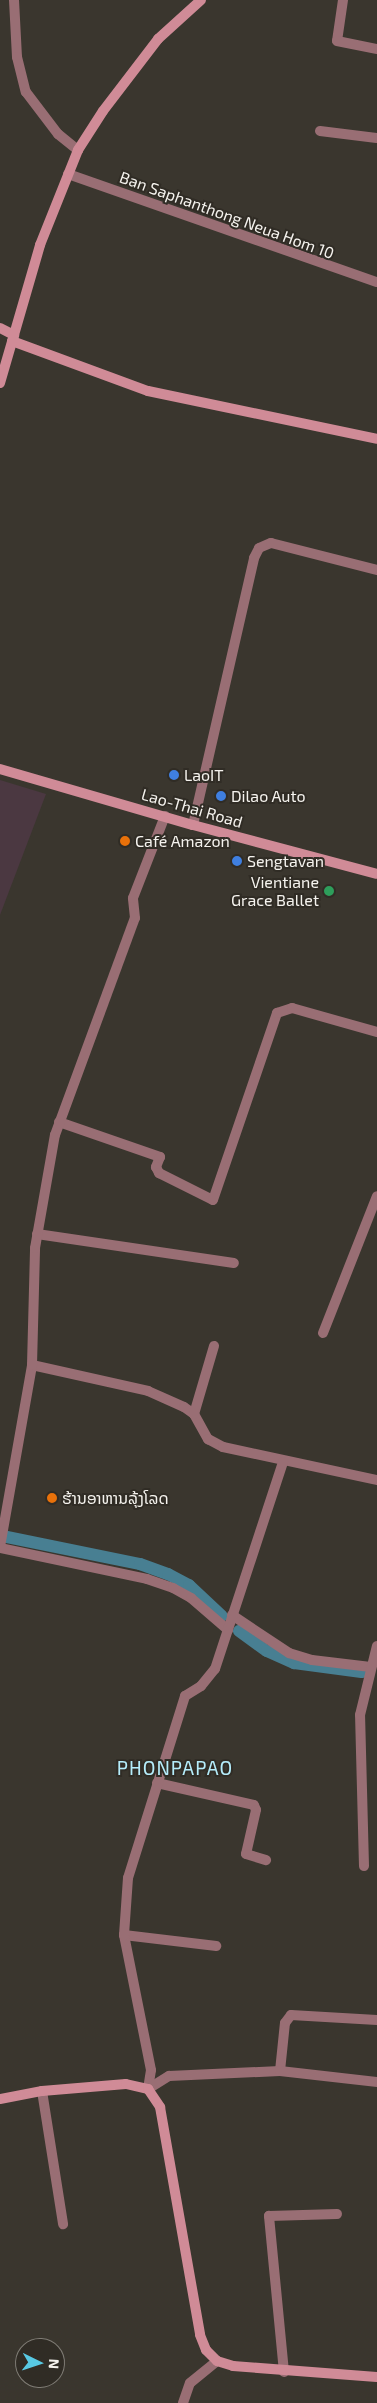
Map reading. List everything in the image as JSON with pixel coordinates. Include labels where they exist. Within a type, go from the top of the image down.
[{"type":"street","points":[[14,0],[17,56],[26,92],[58,134],[78,150]]},
{"type":"street","points":[[0,383],[40,244],[78,150],[103,111],[158,39],[201,0]]},
{"type":"street","points":[[344,0],[337,41],[377,49]]},
{"type":"street","points":[[320,131],[377,138]]},
{"type":"street","name":"Ban Saphanthong Neua Hom 10","points":[[68,174],[377,282]]},
{"type":"street","points":[[0,328],[13,338],[148,391],[377,439]]},
{"type":"street","points":[[193,825],[252,567],[259,548],[271,544],[377,570]]},
{"type":"street","name":"Lao-Thai Road","points":[[0,769],[193,825],[377,874]]},
{"type":"street","points":[[165,816],[132,898],[135,918],[59,1122],[37,1234],[32,1365],[0,1548],[147,1579],[172,1588],[191,1598],[228,1630]]},
{"type":"street","points":[[59,1122],[160,1156],[156,1167],[159,1173],[213,1200],[277,1013],[292,1008],[373,1029],[377,1032]]},
{"type":"street","points":[[323,1333],[377,1196]]},
{"type":"street","points":[[37,1234],[234,1263]]},
{"type":"street","points":[[194,1414],[214,1346]]},
{"type":"street","points":[[32,1365],[148,1391],[194,1414],[208,1439],[223,1447],[283,1462],[377,1480]]},
{"type":"street","points":[[283,1462],[228,1630],[209,1679],[185,1696],[128,1878],[124,1907],[124,1935],[151,2070],[148,2089],[160,2107],[200,2335],[206,2350],[217,2361],[284,2372],[377,2377]]},
{"type":"street","points":[[232,1615],[289,1653],[312,1660],[370,1667]]},
{"type":"street","points":[[364,1866],[359,1748],[360,1715],[370,1667],[377,1646]]},
{"type":"street","points":[[157,1783],[254,1805],[246,1854],[266,1860]]},
{"type":"street","points":[[124,1935],[216,1946]]},
{"type":"street","points":[[280,2071],[285,2023],[291,2015],[377,2020]]},
{"type":"street","points":[[0,2099],[42,2091],[126,2084],[148,2089],[169,2076],[280,2071],[377,2082]]},
{"type":"street","points":[[42,2091],[63,2224]]},
{"type":"street","points":[[284,2372],[268,2216],[337,2214]]},
{"type":"street","points":[[183,2403],[190,2382],[217,2361]]},
{"type":"shaded area","points":[[0,780],[46,794],[0,915]]},
{"type":"waterway","points":[[7,1537],[140,1564],[168,1574],[189,1585],[222,1616]]},
{"type":"waterway","points":[[239,1631],[267,1651],[294,1663],[361,1672]]},
{"type":"place","name":"LaoIT","points":[[174,775]]},
{"type":"place","name":"Dilao Auto","points":[[221,796]]},
{"type":"place","name":"Café Amazon","points":[[125,841]]},
{"type":"place","name":"Sengtavan","points":[[237,861]]},
{"type":"place","name":"Vientiane Grace Ballet","points":[[329,891]]},
{"type":"place","name":"ຮ້ານອາຫານລຸ້ງໂລດ","points":[[52,1498]]},
{"type":"district","name":"PHONPAPAO","points":[[175,1768]]}]
